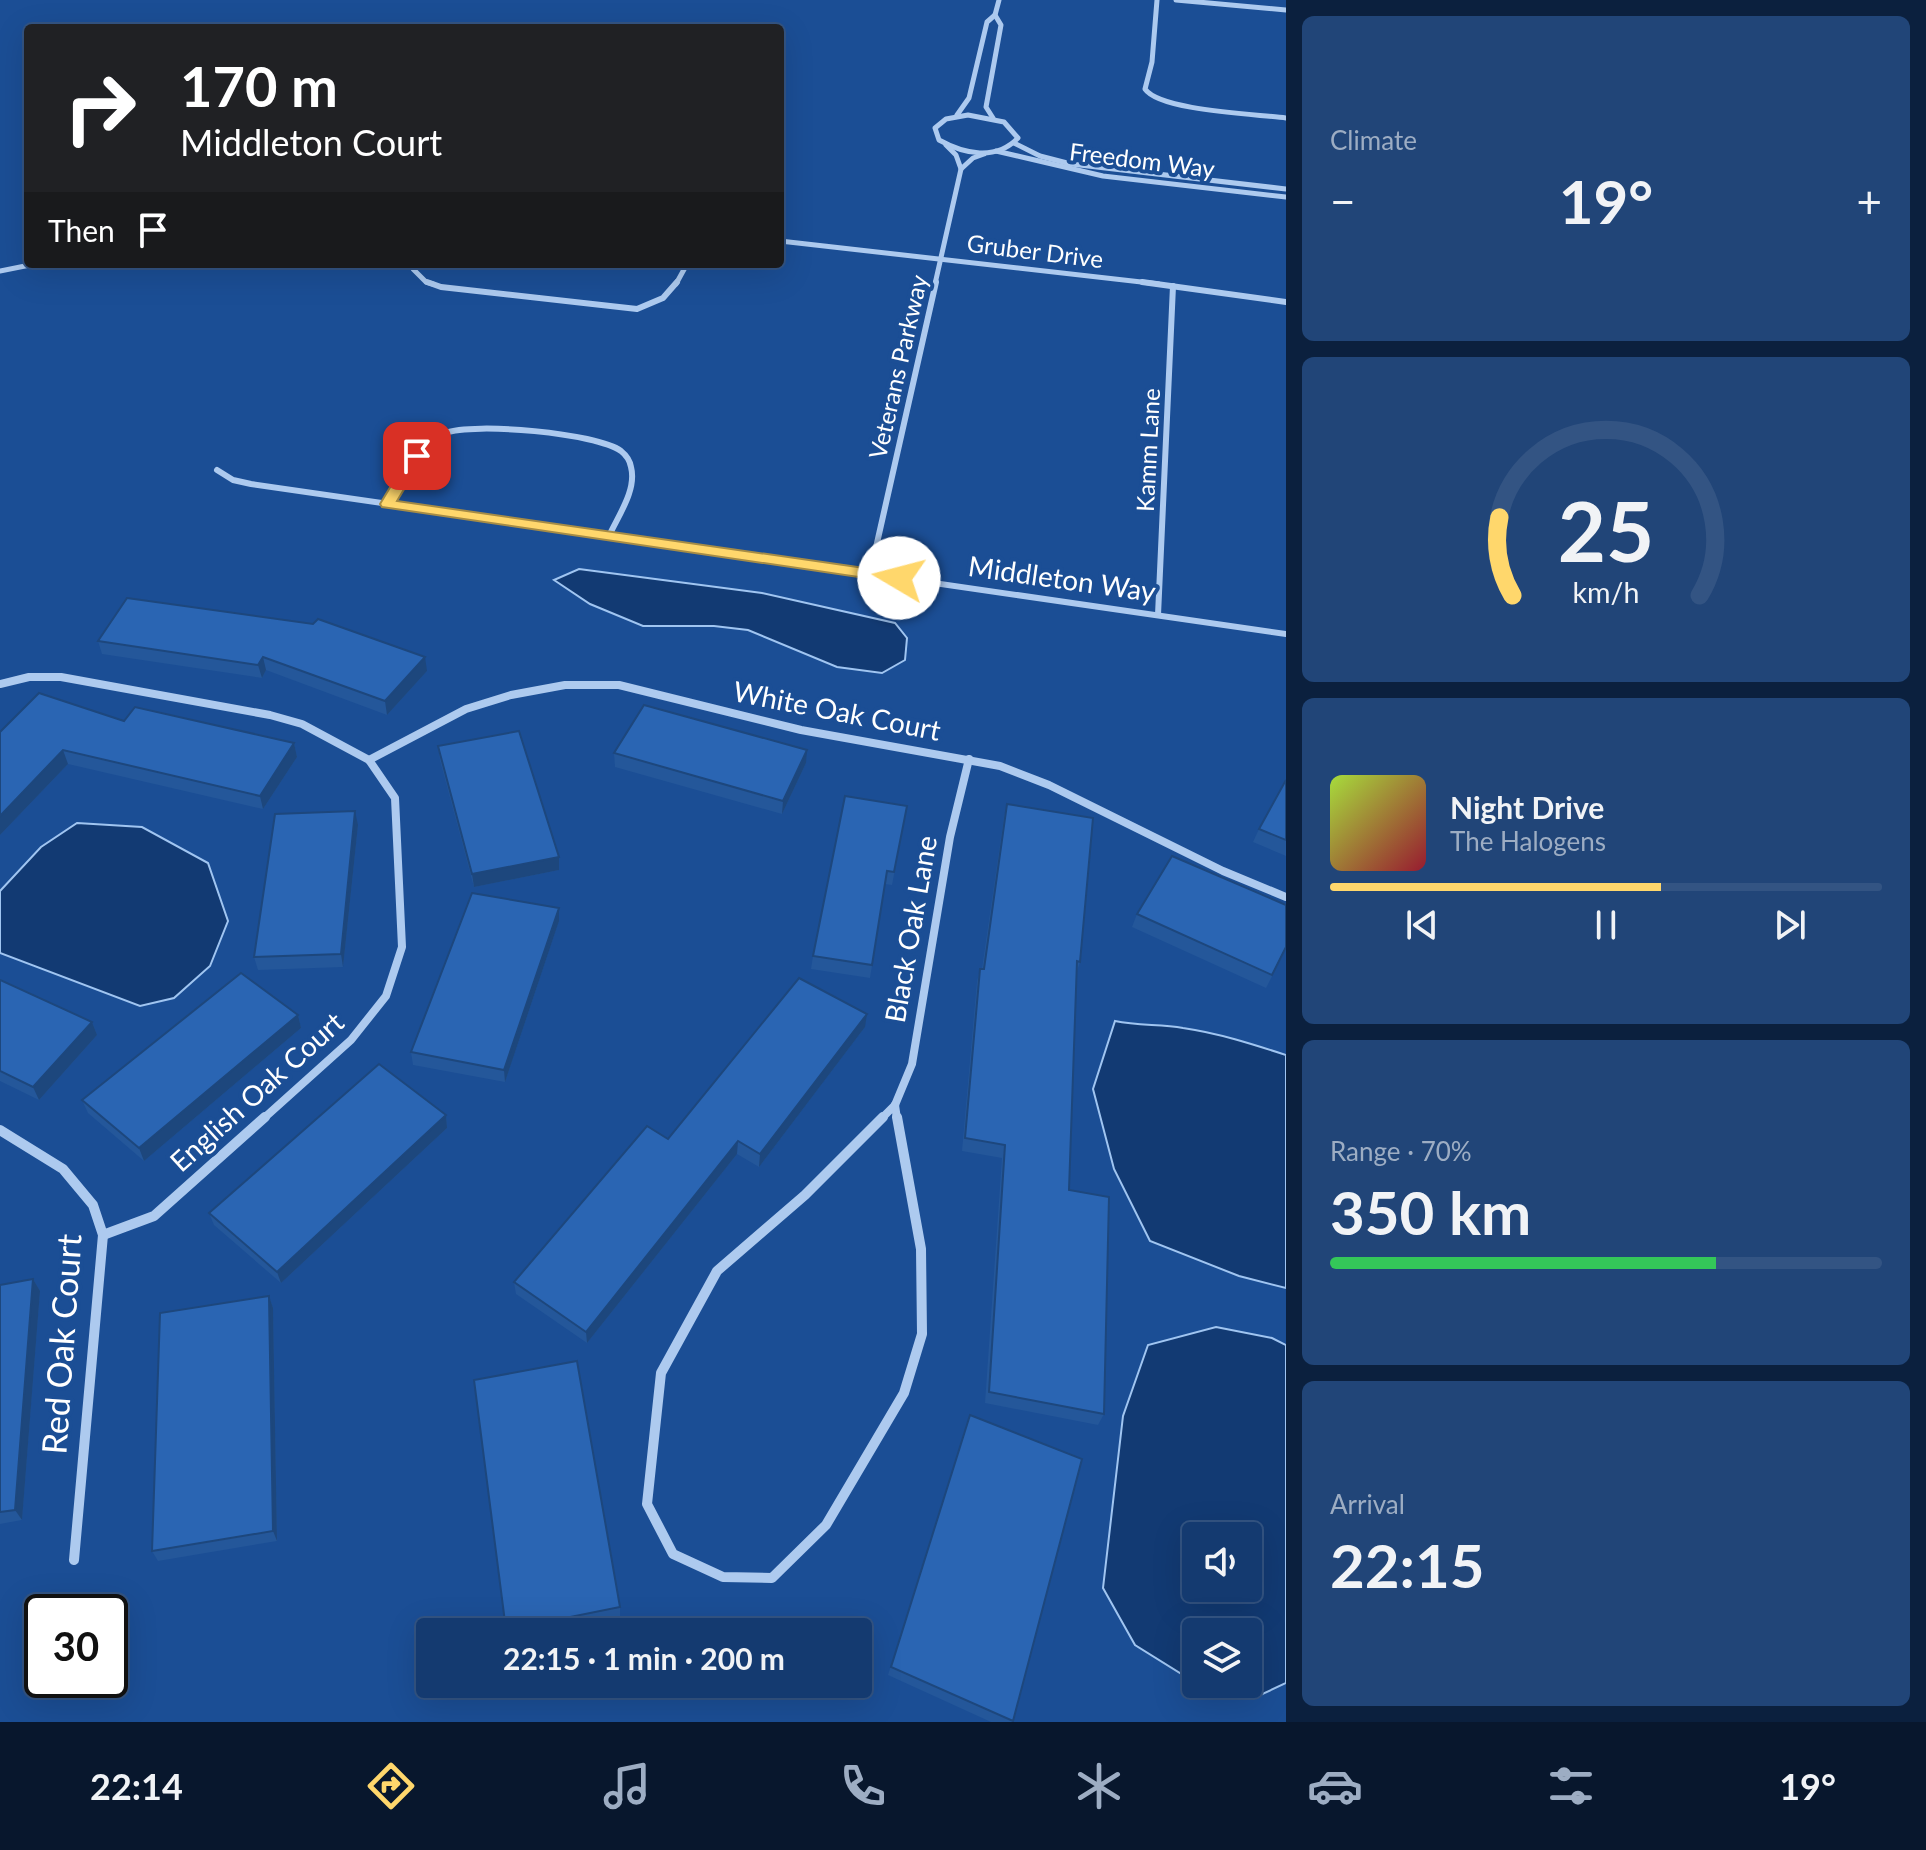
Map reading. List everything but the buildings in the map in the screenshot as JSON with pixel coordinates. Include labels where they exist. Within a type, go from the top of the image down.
[{"type":"street","points":[[956,116],[969,98],[987,22],[995,15],[999,0]]},
{"type":"street","points":[[1157,0],[1152,62],[1145,89],[1148,94],[1173,104],[1286,118]]},
{"type":"street","points":[[1176,0],[1286,10]]},
{"type":"street","points":[[993,118],[986,107],[1001,25],[995,15]]},
{"type":"street","points":[[956,116],[993,118],[1013,128],[1018,138],[1014,143],[973,158],[961,169],[956,155],[939,140],[935,128],[956,116]]},
{"type":"street","name":"Freedom Way","points":[[1014,143],[1040,156],[1071,164],[1286,189]]},
{"type":"street","name":"Freedom Way","points":[[946,145],[968,151],[994,151],[1062,170],[1101,177],[1286,197]]},
{"type":"street","name":"Veterans Parkway","points":[[870,574],[961,169]]},
{"type":"street","name":"Gruber Drive","points":[[784,241],[1286,302]]},
{"type":"street","points":[[0,271],[24,267]]},
{"type":"street","points":[[413,269],[426,282],[441,287],[637,309],[662,300],[674,290],[685,268]]},
{"type":"street","name":"Kamm Lane","points":[[1158,615],[1173,286]]},
{"type":"street","points":[[388,504],[417,456],[430,441],[444,433],[462,427],[487,427],[580,439],[621,451],[631,464],[632,481],[609,536]]},
{"type":"street","name":"Middleton Way","points":[[217,470],[233,480],[251,484],[1286,634]]},
{"type":"street","name":"English Oak Court","points":[[0,684],[29,677],[61,677],[270,715],[302,724],[369,760],[395,798],[402,947],[386,996],[351,1040],[154,1216],[103,1235]]},
{"type":"street","name":"White Oak Court","points":[[369,760],[466,709],[511,695],[565,685],[619,685],[801,730],[1000,766],[1049,785],[1223,871],[1286,897]]},
{"type":"street","name":"Black Oak Lane","points":[[895,1105],[921,1249],[922,1334],[904,1393],[826,1525],[772,1578],[723,1577],[673,1554],[647,1504],[661,1373],[717,1271],[805,1195],[895,1105],[912,1064],[950,837],[969,759]]},
{"type":"street","name":"Red Oak Court","points":[[0,1130],[63,1169],[93,1205],[103,1235],[74,1560]]},
{"type":"water","points":[[579,569],[762,593],[895,623],[907,638],[905,660],[882,673],[837,667],[748,630],[714,626],[643,626],[590,604],[554,580]]},
{"type":"water","points":[[77,823],[142,827],[208,863],[228,921],[210,966],[174,998],[140,1006],[0,953],[0,891],[41,847]]},
{"type":"water","points":[[1115,1021],[1196,1030],[1286,1055],[1286,1288],[1239,1276],[1150,1241],[1114,1169],[1093,1089]]},
{"type":"water","points":[[1216,1327],[1272,1338],[1286,1345],[1286,1683],[1262,1694],[1262,1618],[1182,1618],[1182,1674],[1135,1645],[1103,1588],[1123,1416],[1148,1345]]},
{"type":"route","points":[[417,456],[388,504],[899,578]]}]
